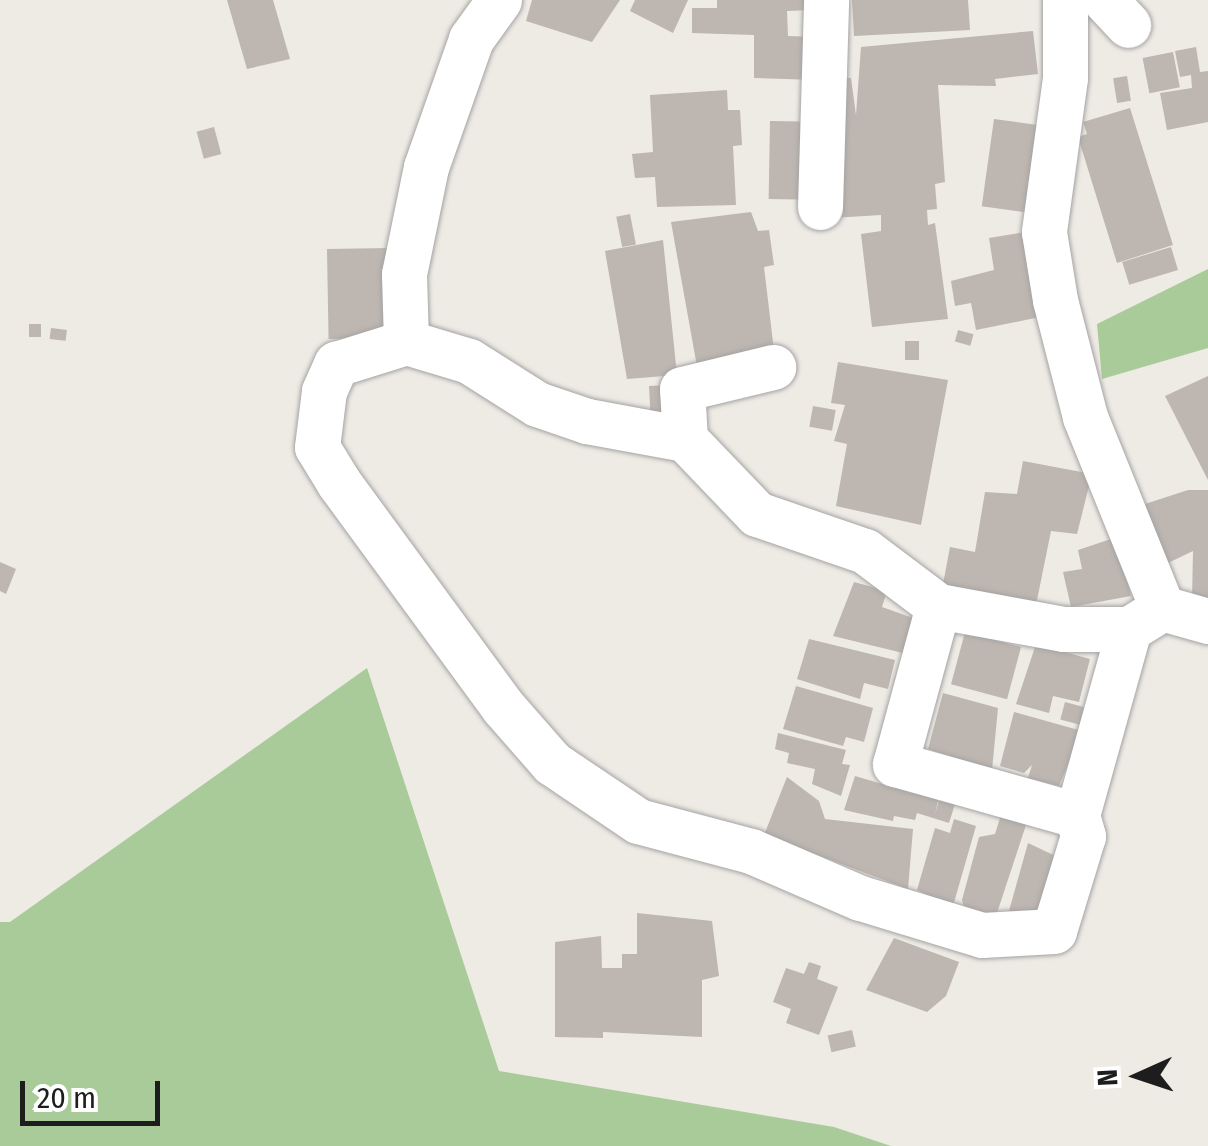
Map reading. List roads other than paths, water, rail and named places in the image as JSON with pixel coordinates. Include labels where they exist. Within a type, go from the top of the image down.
[{"type":"street","points":[[406,342],[404,274],[426,167],[471,39],[499,0]]},
{"type":"street","points":[[820,207],[826,0]]},
{"type":"street","points":[[1065,0],[1066,78],[1044,232],[1086,416],[1145,618],[1077,815],[1083,836],[1054,932],[1025,938],[982,934],[860,898],[751,851],[638,821],[598,798],[552,763],[503,707],[317,447],[316,425],[336,364],[406,342],[469,361],[538,404],[586,421],[686,439],[757,514],[865,551],[938,606],[1063,629],[1145,618],[1208,621]]},
{"type":"street","points":[[686,439],[682,389],[774,367]]},
{"type":"street","points":[[938,606],[894,764],[1077,815]]}]
